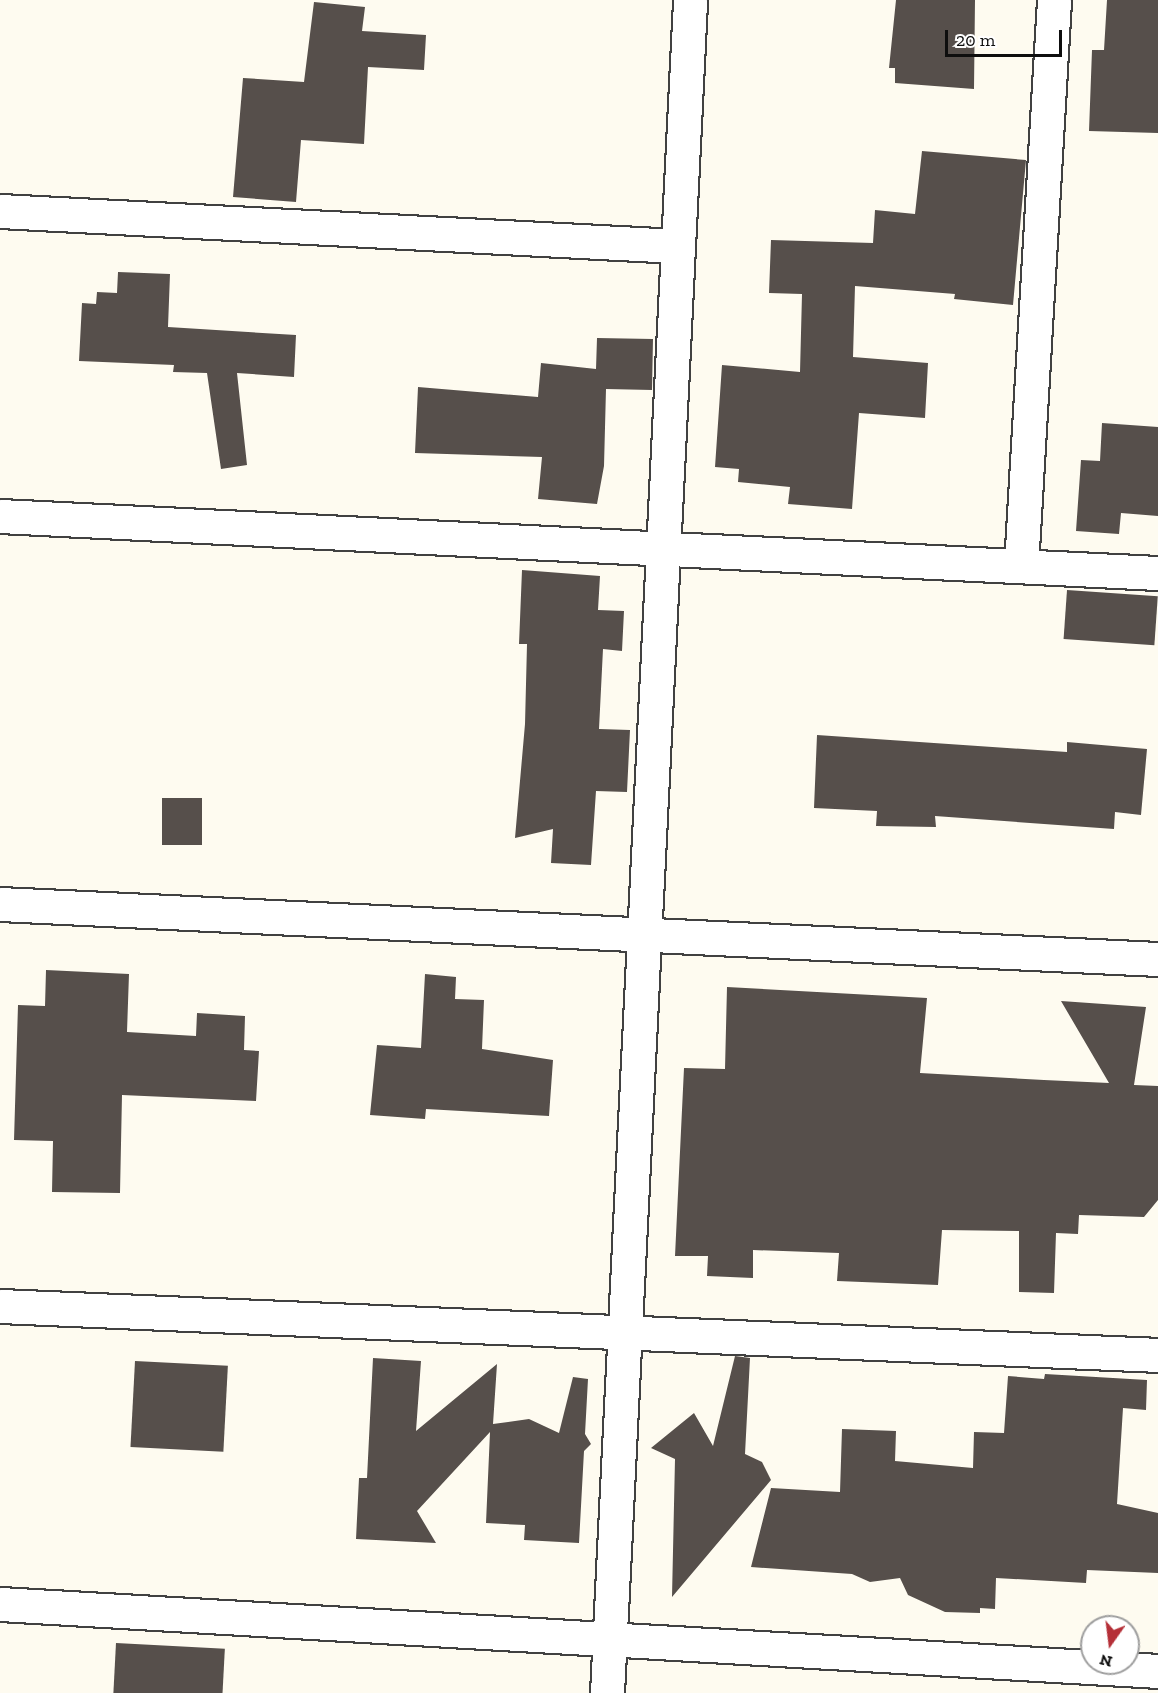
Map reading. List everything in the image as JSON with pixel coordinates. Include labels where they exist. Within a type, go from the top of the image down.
[{"type":"street","points":[[607,1693],[690,0]]},
{"type":"street","points":[[1021,566],[1054,0]]},
{"type":"street","points":[[0,211],[678,246]]},
{"type":"street","points":[[0,516],[1158,573]]},
{"type":"street","points":[[0,904],[1158,959]]},
{"type":"street","points":[[0,1306],[1158,1356]]},
{"type":"street","points":[[0,1604],[1158,1671]]},
{"type":"building","points":[[896,0],[975,0],[974,89],[895,83],[895,68],[889,68]]},
{"type":"building","points":[[1107,0],[1158,0],[1158,133],[1089,131],[1092,50],[1104,50]]},
{"type":"building","points":[[314,2],[365,7],[362,31],[426,35],[424,70],[368,67],[364,144],[301,140],[296,202],[233,197],[243,78],[304,82]]},
{"type":"building","points":[[922,151],[1026,160],[1013,305],[954,299],[955,294],[855,286],[853,357],[928,363],[925,418],[859,413],[852,509],[788,504],[790,487],[738,482],[739,469],[715,467],[722,365],[800,372],[802,294],[769,293],[771,240],[873,243],[875,210],[915,214]]},
{"type":"building","points":[[118,272],[170,274],[168,327],[296,335],[294,377],[237,373],[247,465],[221,469],[207,373],[173,372],[174,365],[79,361],[82,303],[96,304],[97,292],[117,293]]},
{"type":"building","points":[[597,338],[653,339],[652,390],[606,389],[604,466],[597,504],[538,499],[542,457],[415,453],[418,387],[538,397],[541,363],[596,369]]},
{"type":"building","points":[[1102,423],[1158,427],[1158,516],[1121,513],[1119,534],[1076,531],[1081,460],[1100,461]]},
{"type":"building","points":[[522,570],[600,576],[598,610],[624,611],[622,651],[603,649],[599,729],[630,730],[627,792],[596,791],[591,865],[551,863],[553,829],[515,838],[525,724],[527,644],[519,644]]},
{"type":"building","points":[[1067,590],[1158,596],[1154,645],[1064,639]]},
{"type":"building","points":[[817,735],[1067,752],[1067,742],[1147,749],[1141,815],[1115,812],[1114,829],[935,816],[936,827],[876,826],[877,811],[814,808]]},
{"type":"building","points":[[162,798],[202,798],[202,845],[162,845]]},
{"type":"building","points":[[46,970],[129,974],[127,1032],[196,1036],[197,1013],[245,1016],[244,1050],[259,1051],[256,1101],[122,1095],[120,1193],[52,1192],[53,1141],[14,1140],[18,1005],[45,1006]]},
{"type":"building","points":[[425,974],[456,977],[455,999],[484,1000],[482,1049],[553,1060],[549,1116],[426,1109],[425,1119],[370,1115],[377,1045],[421,1048]]},
{"type":"building","points":[[727,987],[927,998],[920,1073],[1044,1080],[1109,1083],[1061,1001],[1146,1007],[1134,1085],[1158,1086],[1158,1200],[1144,1217],[1079,1215],[1078,1234],[1056,1233],[1054,1293],[1019,1292],[1019,1231],[942,1230],[938,1285],[837,1281],[839,1253],[753,1250],[753,1278],[707,1276],[708,1256],[675,1256],[684,1068],[725,1069]]},
{"type":"building","points":[[735,1356],[750,1358],[745,1454],[762,1462],[771,1480],[672,1597],[675,1459],[651,1448],[694,1413],[713,1446]]},
{"type":"building","points":[[373,1358],[421,1361],[416,1431],[497,1364],[493,1424],[529,1419],[559,1433],[573,1377],[588,1379],[585,1434],[591,1444],[584,1451],[579,1543],[524,1540],[525,1525],[486,1523],[490,1432],[417,1511],[436,1543],[356,1539],[359,1478],[367,1478]]},
{"type":"building","points":[[135,1361],[228,1366],[223,1452],[130,1447]]},
{"type":"building","points":[[1045,1374],[1147,1380],[1146,1410],[1123,1408],[1117,1504],[1158,1513],[1158,1573],[1087,1570],[1086,1583],[996,1578],[995,1609],[980,1608],[980,1613],[945,1612],[908,1595],[900,1578],[870,1582],[852,1574],[751,1567],[771,1488],[840,1492],[842,1429],[896,1431],[895,1461],[973,1468],[974,1432],[1004,1433],[1008,1376],[1044,1379]]},
{"type":"building","points":[[116,1643],[225,1649],[223,1693],[113,1693]]}]
